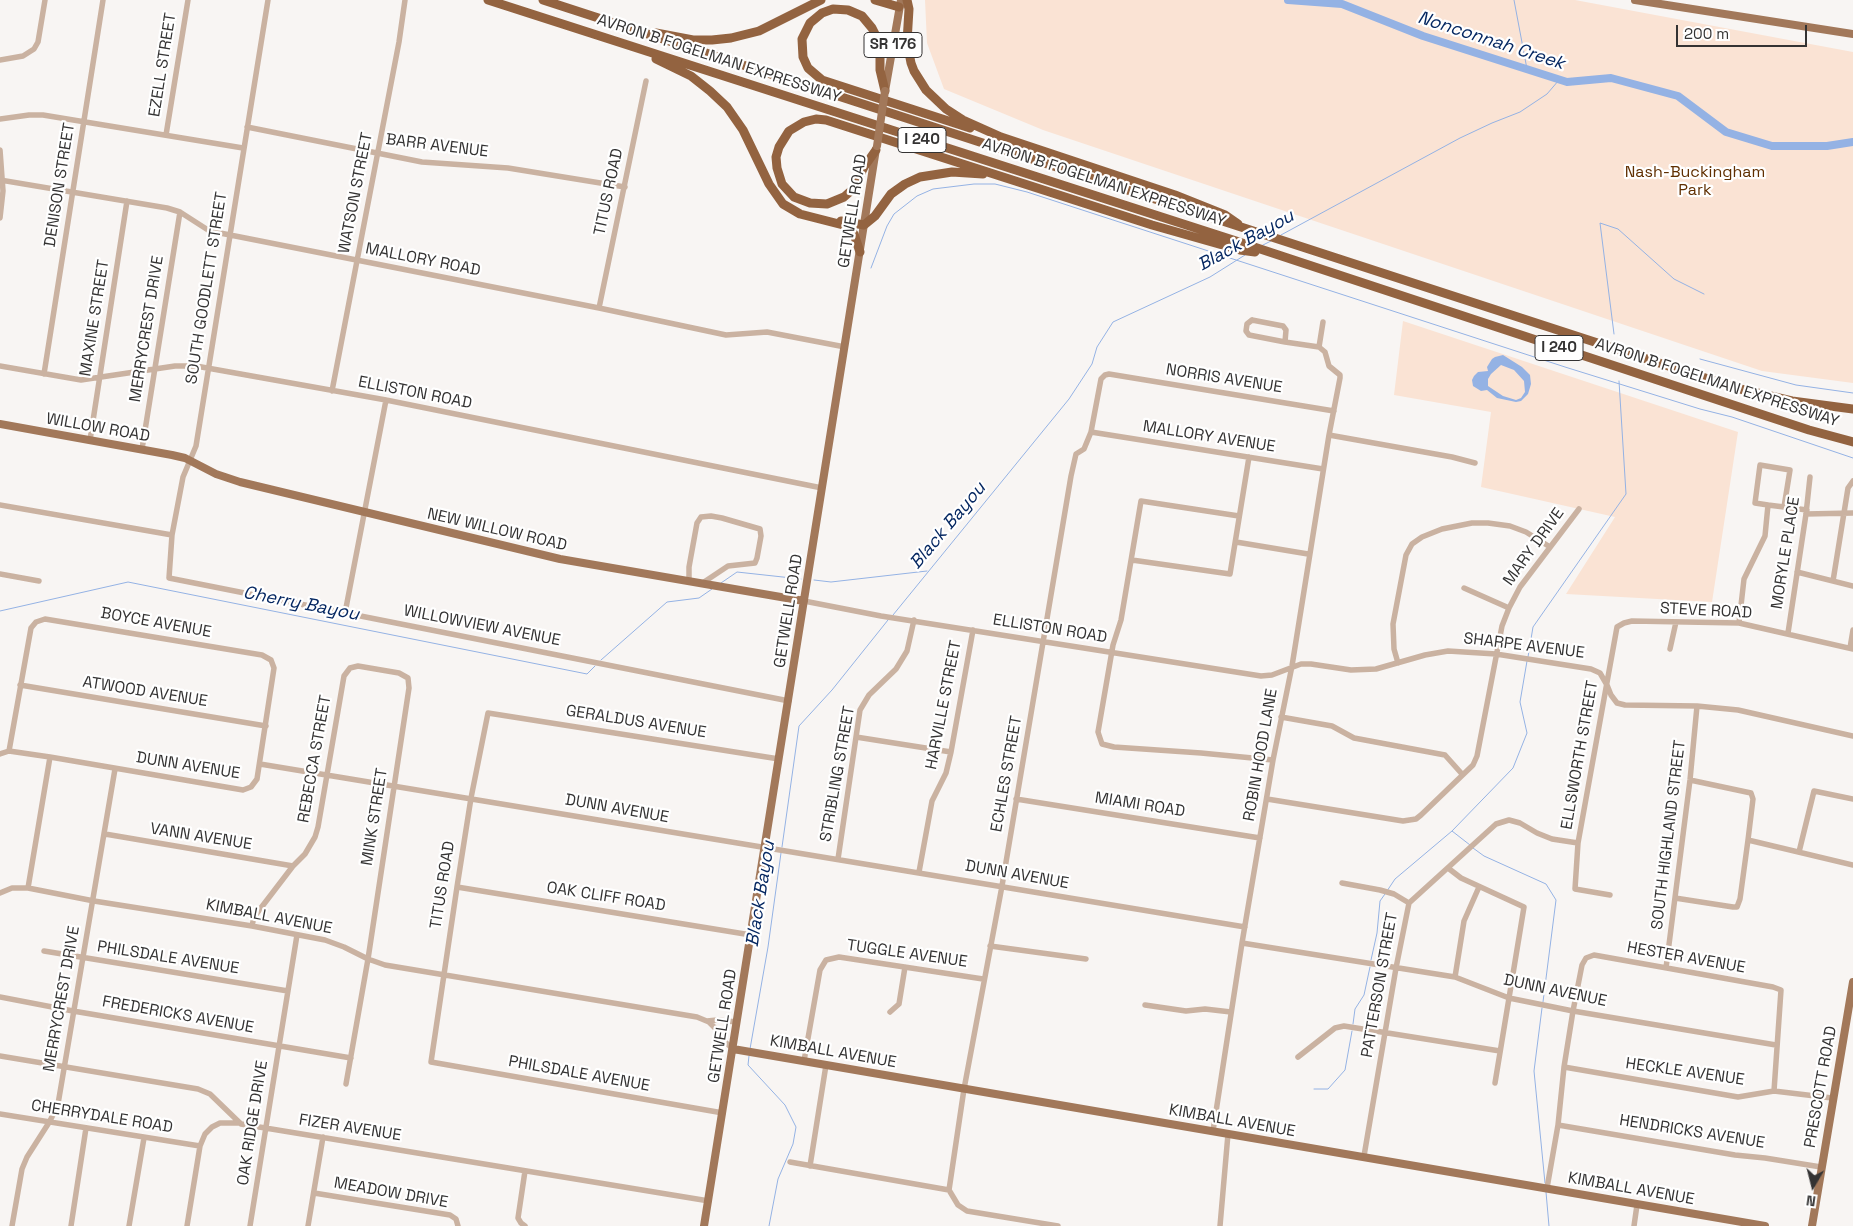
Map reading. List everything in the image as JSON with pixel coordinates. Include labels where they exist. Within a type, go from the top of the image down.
[{"type":"highway","name":"AVRON B FOGELMAN EXPRESSWAY","points":[[488,0],[1229,243],[1240,250],[1273,254],[1850,442]]},
{"type":"highway","name":"AVRON B FOGELMAN EXPRESSWAY","points":[[543,0],[1736,388],[1792,401],[1853,409]]},
{"type":"highway","points":[[634,30],[693,40],[731,38],[759,31],[821,0]]},
{"type":"highway","points":[[875,0],[900,4]]},
{"type":"highway","points":[[907,0],[909,9],[907,29],[909,53],[914,71],[926,90],[938,103],[954,114],[1001,137]]},
{"type":"highway","points":[[885,91],[880,70],[878,40],[872,28],[862,16],[848,10],[834,9],[822,14],[810,23],[802,39],[803,57],[808,68],[822,80],[1001,137],[1190,201],[1225,215],[1246,229]]},
{"type":"highway","points":[[612,40],[681,70],[720,99],[735,118],[778,198],[794,212],[826,220],[850,229],[860,252]]},
{"type":"highway","points":[[877,148],[852,189],[844,196],[827,204],[810,204],[794,197],[782,184],[777,168],[776,158],[779,147],[789,131],[804,122],[821,119],[1152,225],[1229,243]]},
{"type":"highway","points":[[826,220],[834,219],[864,225],[875,216],[885,201],[896,190],[913,180],[932,174],[952,172],[975,173],[1034,187]]},
{"type":"main road","points":[[1635,0],[1853,34]]},
{"type":"main road","name":"GETWELL ROAD","points":[[704,1226],[900,4]]},
{"type":"main road","name":"WILLOW ROAD","points":[[0,424],[142,449],[191,461]]},
{"type":"main road","name":"NEW WILLOW ROAD","points":[[191,461],[216,474],[240,482],[560,560],[804,601]]},
{"type":"main road","name":"PRESCOTT ROAD","points":[[1812,1226],[1832,1098],[1851,1008],[1853,982]]},
{"type":"main road","name":"KIMBALL AVENUE","points":[[733,1049],[1213,1132],[1364,1156],[1733,1223],[1765,1226]]},
{"type":"street","points":[[0,60],[28,54],[34,49],[38,42],[45,0]]},
{"type":"street","name":"DENISON STREET","points":[[44,374],[103,0]]},
{"type":"street","name":"EZELL STREET","points":[[166,135],[188,0]]},
{"type":"street","name":"SOUTH GOODLETT STREET","points":[[169,578],[172,535],[183,477],[196,446],[268,0]]},
{"type":"street","name":"WATSON STREET","points":[[332,391],[406,0]]},
{"type":"street","name":"TITUS ROAD","points":[[599,308],[646,81]]},
{"type":"street","points":[[0,119],[35,114],[243,148]]},
{"type":"street","name":"BARR AVENUE","points":[[247,127],[430,162],[508,168],[624,187]]},
{"type":"street","points":[[0,150],[0,218]]},
{"type":"street","name":"MALLORY ROAD","points":[[1,180],[167,208],[180,212],[208,230],[229,235],[726,335],[767,332],[845,348]]},
{"type":"street","name":"MAXINE STREET","points":[[90,440],[127,202]]},
{"type":"street","name":"MERRYCREST DRIVE","points":[[142,449],[180,212]]},
{"type":"street","points":[[1285,342],[1286,330],[1281,325],[1252,320],[1247,324],[1246,331],[1251,336],[1285,342],[1319,347],[1323,322]]},
{"type":"street","name":"ROBIN HOOD LANE","points":[[1213,1132],[1273,760],[1292,666],[1308,554],[1340,383],[1340,375],[1332,369],[1325,352],[1319,347]]},
{"type":"street","name":"ELLISTON ROAD","points":[[0,366],[77,380],[186,365],[208,368],[386,400],[822,488]]},
{"type":"street","name":"NORRIS AVENUE","points":[[1110,374],[1334,411]]},
{"type":"street","name":"ECHLES STREET","points":[[949,1190],[964,1089],[983,979],[1002,886],[1076,454],[1084,449],[1091,432],[1101,379],[1105,375],[1110,374]]},
{"type":"street","points":[[345,612],[386,400]]},
{"type":"street","name":"MALLORY AVENUE","points":[[1091,432],[1323,469]]},
{"type":"street","points":[[1329,435],[1452,457],[1475,463]]},
{"type":"street","points":[[1132,560],[1230,574],[1249,457]]},
{"type":"street","points":[[1784,507],[1790,470],[1760,465],[1755,503],[1807,512],[1853,513]]},
{"type":"street","name":"MORYLE PLACE","points":[[1788,633],[1796,572],[1807,512],[1810,477]]},
{"type":"street","points":[[1833,581],[1848,488],[1853,481]]},
{"type":"street","points":[[1239,516],[1141,501],[1121,620],[1111,652],[1098,732],[1102,744],[1114,747],[1201,752],[1273,760]]},
{"type":"street","points":[[0,505],[172,535]]},
{"type":"street","points":[[1739,623],[1744,579],[1764,536],[1768,505]]},
{"type":"street","name":"MARY DRIVE","points":[[1267,799],[1403,822],[1416,819],[1473,765],[1477,756],[1502,626],[1509,608],[1520,587],[1579,509]]},
{"type":"street","points":[[689,582],[689,567],[697,523],[701,517],[722,518],[760,529],[761,536],[755,563],[728,566],[701,584]]},
{"type":"street","points":[[1398,663],[1394,649],[1394,624],[1406,555],[1412,544],[1422,537],[1442,530],[1472,523],[1488,523],[1510,526],[1526,532],[1550,547]]},
{"type":"street","points":[[1236,542],[1308,554]]},
{"type":"street","points":[[1796,572],[1853,586]]},
{"type":"street","points":[[0,574],[39,581]]},
{"type":"street","name":"WILLOWVIEW AVENUE","points":[[169,578],[789,702]]},
{"type":"street","points":[[1464,588],[1509,608]]},
{"type":"street","name":"ELLISTON ROAD","points":[[804,601],[882,616],[1260,676],[1272,675],[1292,666]]},
{"type":"street","name":"BOYCE AVENUE","points":[[20,685],[31,628],[36,622],[45,618],[262,655],[271,660],[274,668],[266,726]]},
{"type":"street","name":"STRIBLING STREET","points":[[838,859],[860,710],[869,695],[896,669],[906,651],[914,620]]},
{"type":"street","name":"STEVE ROAD","points":[[1617,627],[1624,622],[1739,623],[1851,648]]},
{"type":"street","points":[[1670,649],[1676,622]]},
{"type":"street","name":"ELLSWORTH STREET","points":[[1610,895],[1575,889],[1578,844],[1617,627]]},
{"type":"street","name":"HARVILLE STREET","points":[[919,872],[932,801],[946,773],[951,752],[973,630]]},
{"type":"street","points":[[1851,648],[1853,630]]},
{"type":"street","name":"SHARPE AVENUE","points":[[1292,666],[1311,664],[1351,670],[1376,669],[1425,655],[1448,651],[1496,654],[1591,669],[1600,673],[1617,703],[1625,705],[1697,706],[1738,710],[1853,736]]},
{"type":"street","name":"MINK STREET","points":[[346,1084],[368,959],[409,688],[408,678],[399,673],[358,666],[350,668]]},
{"type":"street","name":"REBECCA STREET","points":[[252,926],[254,917],[305,854],[315,837],[344,676],[350,668]]},
{"type":"street","points":[[9,751],[20,685]]},
{"type":"street","name":"ATWOOD AVENUE","points":[[20,685],[266,726]]},
{"type":"street","name":"SOUTH HIGHLAND STREET","points":[[1666,968],[1690,780],[1697,706]]},
{"type":"street","name":"TITUS ROAD","points":[[431,1062],[471,798],[488,713]]},
{"type":"street","name":"GERALDUS AVENUE","points":[[488,713],[779,759]]},
{"type":"street","points":[[1281,717],[1332,726],[1354,738],[1444,755],[1462,774]]},
{"type":"street","points":[[260,764],[266,726]]},
{"type":"street","points":[[856,737],[951,752]]},
{"type":"street","name":"DUNN AVENUE","points":[[0,754],[9,751],[50,757],[243,790],[251,787],[257,779],[260,764],[1245,927]]},
{"type":"street","points":[[28,888],[50,757]]},
{"type":"street","name":"MERRYCREST DRIVE","points":[[12,1226],[22,1169],[58,1104],[115,769]]},
{"type":"street","points":[[1676,898],[1733,907],[1737,906],[1748,840],[1751,792],[1690,780]]},
{"type":"street","points":[[1799,852],[1814,791],[1853,799]]},
{"type":"street","name":"MIAMI ROAD","points":[[1016,798],[1260,838]]},
{"type":"street","name":"PATTERSON STREET","points":[[1364,1156],[1409,903],[1496,824],[1509,820],[1520,823],[1552,839],[1578,844]]},
{"type":"street","name":"VANN AVENUE","points":[[105,834],[294,866]]},
{"type":"street","points":[[1748,840],[1853,865]]},
{"type":"street","points":[[1448,868],[1461,878],[1524,907],[1495,1083]]},
{"type":"street","points":[[1342,883],[1387,892],[1409,903]]},
{"type":"street","name":"OAK CLIFF ROAD","points":[[457,887],[751,935]]},
{"type":"street","points":[[1454,977],[1464,921],[1479,887]]},
{"type":"street","name":"KIMBALL AVENUE","points":[[0,893],[12,888],[28,888],[94,901],[252,926],[325,940],[384,965],[706,1021],[737,1022]]},
{"type":"street","name":"OAK RIDGE DRIVE","points":[[250,1226],[297,935]]},
{"type":"street","name":"DUNN AVENUE","points":[[1242,943],[1454,977],[1509,998],[1573,1011],[1776,1045]]},
{"type":"street","points":[[990,946],[1086,960]]},
{"type":"street","name":"PHILSDALE AVENUE","points":[[44,951],[288,991]]},
{"type":"street","name":"HESTER AVENUE","points":[[1573,1011],[1582,965],[1586,958],[1594,955],[1781,990],[1776,1045]]},
{"type":"street","name":"TUGGLE AVENUE","points":[[804,1061],[820,970],[826,960],[839,957],[983,979]]},
{"type":"street","points":[[890,1012],[899,1004],[905,967]]},
{"type":"street","name":"FREDERICKS AVENUE","points":[[0,997],[351,1058]]},
{"type":"street","points":[[1145,1005],[1186,1011],[1231,1012]]},
{"type":"street","points":[[1547,1188],[1558,1125],[1564,1067],[1573,1011]]},
{"type":"street","points":[[706,1021],[717,1030],[724,1041],[733,1049]]},
{"type":"street","points":[[1298,1057],[1335,1028],[1344,1026],[1500,1051]]},
{"type":"street","points":[[1774,1090],[1776,1045]]},
{"type":"street","points":[[0,1056],[198,1089],[210,1094],[242,1124]]},
{"type":"street","name":"PHILSDALE AVENUE","points":[[431,1062],[723,1113]]},
{"type":"street","points":[[810,1166],[826,1066]]},
{"type":"street","name":"HECKLE AVENUE","points":[[1564,1067],[1738,1097],[1774,1090],[1832,1098]]},
{"type":"street","name":"CHERRYDALE ROAD","points":[[0,1114],[200,1146]]},
{"type":"street","name":"FIZER AVENUE","points":[[200,1146],[205,1134],[212,1127],[226,1122],[709,1201]]},
{"type":"street","name":"HENDRICKS AVENUE","points":[[1558,1125],[1735,1155],[1821,1167]]},
{"type":"street","points":[[71,1226],[86,1128]]},
{"type":"street","points":[[1220,1226],[1228,1134]]},
{"type":"street","points":[[308,1226],[323,1137]]},
{"type":"street","points":[[129,1226],[144,1138]]},
{"type":"street","points":[[187,1226],[200,1146]]},
{"type":"street","points":[[790,1162],[949,1190],[958,1205],[967,1211],[1058,1226]]},
{"type":"street","points":[[525,1171],[518,1218],[525,1226]]},
{"type":"street","name":"MEADOW DRIVE","points":[[314,1193],[450,1215],[456,1219],[458,1226]]},
{"type":"street","points":[[1634,1226],[1637,1205]]},
{"type":"green space","name":"Nash-Buckingham Park","points":[[925,0],[1575,0],[1853,52],[1853,383],[1762,371],[1043,130],[944,89],[927,43]]},
{"type":"green space","points":[[1403,321],[1738,432],[1712,602],[1566,594],[1615,517],[1481,487],[1491,412],[1394,395]]},
{"type":"water","points":[[1503,355],[1522,367],[1530,375],[1531,384],[1528,394],[1521,401],[1516,402],[1497,398],[1487,390],[1481,391],[1473,386],[1472,380],[1474,376],[1478,372],[1488,371],[1487,367],[1495,357]],"holes":[[[1501,365],[1514,370],[1524,381],[1525,392],[1521,398],[1516,400],[1503,396],[1488,386],[1488,379],[1491,374]]]},
{"type":"waterway","name":"Nonconnah Creek","points":[[1288,0],[1342,4],[1423,36],[1567,82],[1611,78],[1678,96],[1726,132],[1772,146],[1827,146],[1853,142]]},
{"type":"waterway","points":[[1514,0],[1527,69]]},
{"type":"waterway","name":"Black Bayou","points":[[1281,235],[1460,138],[1520,112],[1547,94],[1559,80]]},
{"type":"waterway","points":[[871,268],[887,226],[894,214],[917,196],[933,189],[974,184],[995,184],[1027,192],[1565,367],[1700,409],[1732,417],[1853,458]]},
{"type":"waterway","points":[[1614,334],[1600,223],[1618,229],[1674,279],[1704,294]]},
{"type":"waterway","name":"Black Bayou","points":[[1261,246],[1271,241]]},
{"type":"waterway","name":"Black Bayou","points":[[893,615],[1069,399],[1092,364],[1097,347],[1113,322],[1210,277],[1245,255]]},
{"type":"waterway","points":[[1700,359],[1796,385],[1853,393]]},
{"type":"waterway","points":[[1528,657],[1533,627],[1626,494],[1619,381]]},
{"type":"waterway","name":"Cherry Bayou","points":[[814,580],[831,582],[927,571]]},
{"type":"waterway","name":"Cherry Bayou","points":[[721,583],[737,572],[801,579]]},
{"type":"waterway","name":"Cherry Bayou","points":[[0,611],[128,582],[587,674],[595,666]]},
{"type":"waterway","name":"Cherry Bayou","points":[[601,660],[667,602],[699,598],[712,589]]},
{"type":"waterway","name":"Black Bayou","points":[[782,847],[799,726],[832,690],[888,620]]},
{"type":"waterway","points":[[1470,845],[1452,831],[1513,768],[1527,733],[1520,702],[1527,661]]},
{"type":"waterway","points":[[1387,891],[1395,879],[1452,831]]},
{"type":"waterway","points":[[1473,848],[1484,856],[1546,884],[1556,900],[1543,1002]]},
{"type":"waterway","name":"Black Bayou","points":[[750,1049],[768,947],[781,853]]},
{"type":"waterway","points":[[1371,960],[1377,933],[1380,901],[1385,894]]},
{"type":"waterway","points":[[1353,1024],[1355,1009],[1364,995],[1370,967]]},
{"type":"waterway","points":[[1542,1008],[1534,1071],[1545,1183]]},
{"type":"waterway","points":[[1314,1089],[1328,1089],[1345,1070],[1352,1031]]},
{"type":"waterway","name":"Black Bayou","points":[[749,1056],[748,1065],[785,1105],[796,1127],[793,1144],[778,1179],[769,1226]]},
{"type":"waterway","points":[[1546,1192],[1549,1226]]}]
